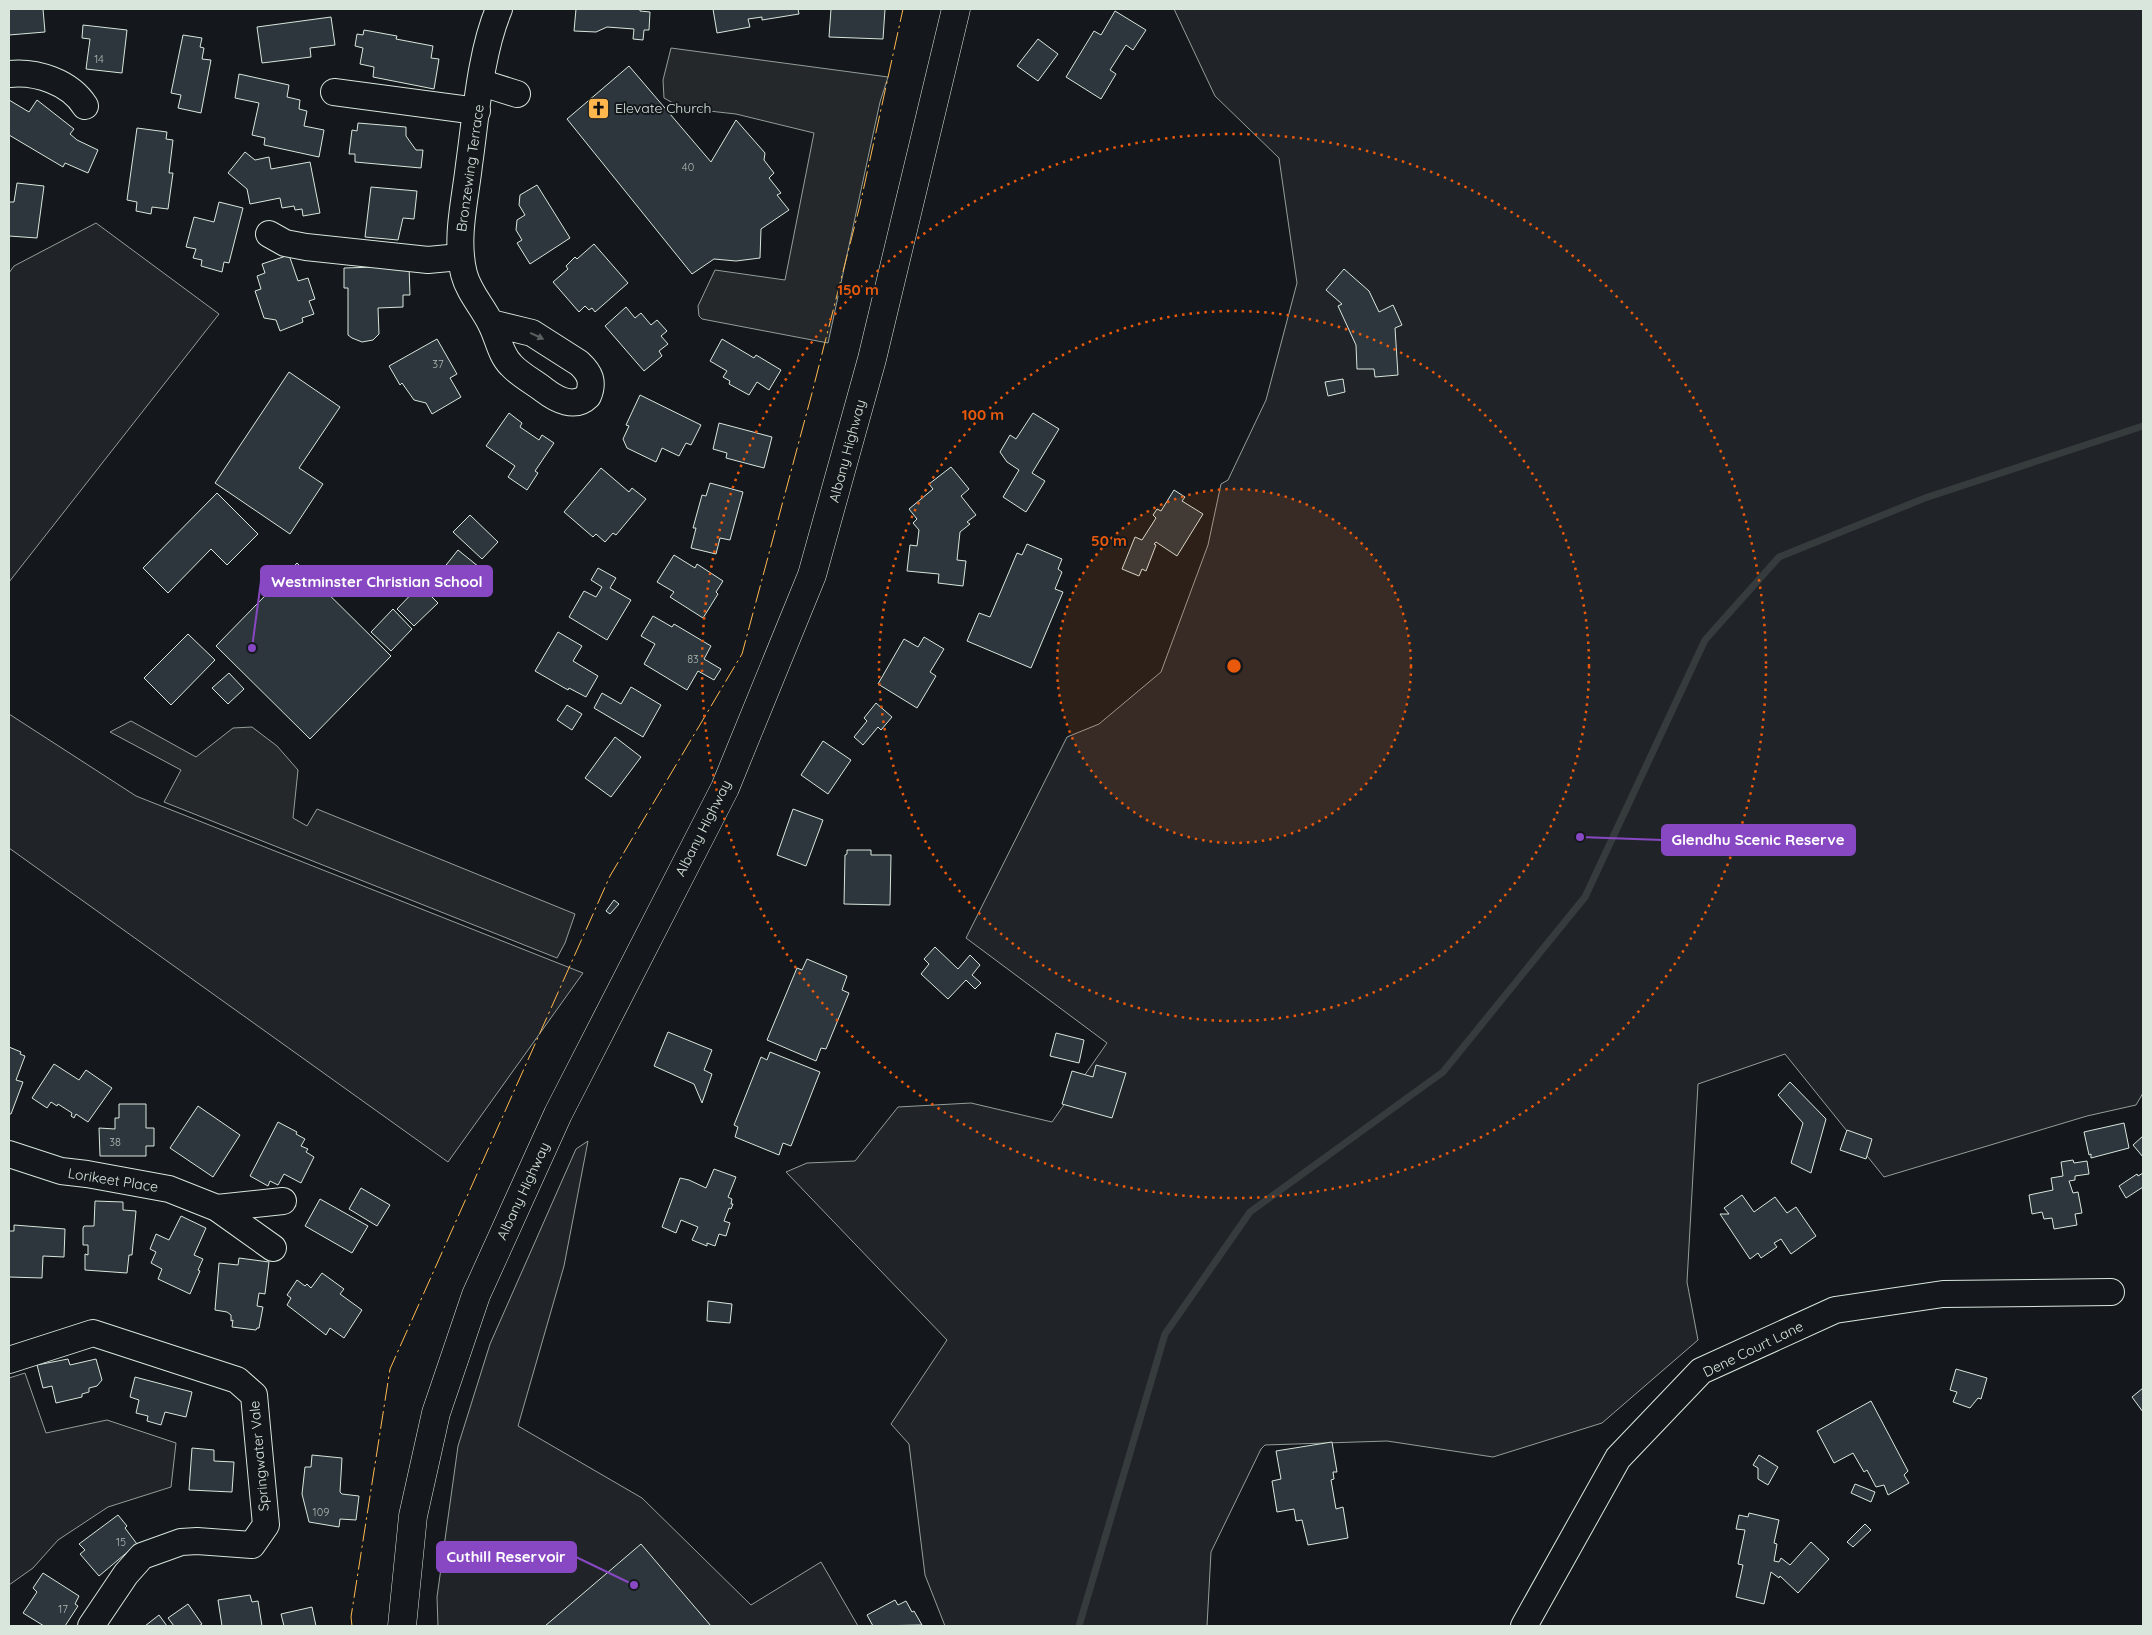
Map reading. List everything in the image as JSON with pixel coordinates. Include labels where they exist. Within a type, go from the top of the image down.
[{"type":"main road","name":"Albany Highway","points":[[402,1626],[412,1516],[436,1413],[476,1295],[558,1114],[725,788],[812,575],[872,359],[956,9]]},
{"type":"street","name":"Bronzewing Terrace","points":[[491,323],[478,304],[464,277],[460,257],[460,236],[486,50],[499,9]]},
{"type":"street","points":[[9,74],[29,75],[57,82],[73,91],[85,106]]},
{"type":"street","points":[[482,83],[517,94]]},
{"type":"street","points":[[334,92],[477,112]]},
{"type":"street","points":[[269,234],[285,243],[315,248],[428,260],[460,257]]},
{"type":"street","name":"Lorikeet Place","points":[[9,1154],[61,1171],[102,1176],[169,1189],[217,1208],[273,1248]]},
{"type":"street","name":"Lorikeet Place","points":[[217,1208],[283,1202]]},
{"type":"street","name":"Dene Court Lane","points":[[1524,1626],[1618,1458],[1701,1371],[1835,1310],[1943,1294],[2111,1292]]},
{"type":"street","name":"Springwater Vale","points":[[9,1360],[93,1333],[237,1380],[254,1395],[266,1525],[252,1545],[197,1541],[181,1542],[142,1556],[126,1574],[91,1626]]},
{"type":"shaded area","points":[[1174,9],[2143,9],[2143,1093],[2136,1105],[2087,1116],[1884,1177],[1785,1054],[1698,1084],[1687,1282],[1698,1340],[1602,1423],[1493,1457],[1387,1441],[1265,1445],[1261,1449],[1211,1552],[1207,1626],[945,1626],[925,1575],[909,1444],[891,1424],[947,1340],[786,1172],[807,1163],[855,1161],[898,1107],[971,1103],[1052,1122],[1107,1043],[966,938],[1067,737],[1099,724],[1161,672],[1208,545],[1221,484],[1228,480],[1266,400],[1297,283],[1279,158],[1215,96]]},
{"type":"shaded area","points":[[671,48],[888,77],[880,102],[828,343],[702,319],[699,316],[698,306],[715,270],[785,280],[814,133],[736,114],[682,108],[664,98],[663,80]]},
{"type":"shaded area","points":[[96,223],[219,314],[9,582],[9,273],[14,266]]},
{"type":"shaded area","points":[[9,714],[136,796],[583,973],[448,1162],[9,848]]},
{"type":"shaded area","points":[[131,721],[196,757],[233,728],[252,727],[277,746],[298,770],[293,818],[307,826],[317,809],[575,914],[565,943],[557,958],[164,802],[181,770],[110,732]]},
{"type":"shaded area","points":[[588,1141],[564,1266],[518,1426],[642,1498],[751,1605],[821,1562],[858,1626],[438,1626],[437,1597],[458,1446],[490,1344],[576,1149]]},
{"type":"shaded area","points":[[25,1373],[46,1433],[107,1420],[176,1443],[171,1487],[108,1507],[58,1540],[33,1568],[9,1585],[9,1378]]},
{"type":"building","points":[[9,9],[43,9],[45,32],[9,35]]},
{"type":"building","points":[[576,9],[640,9],[640,11],[650,12],[649,30],[644,30],[643,40],[633,39],[634,29],[607,27],[596,32],[574,31]]},
{"type":"building","points":[[713,9],[798,9],[799,14],[762,20],[762,17],[748,19],[750,27],[717,33]]},
{"type":"building","points":[[831,9],[885,9],[883,39],[829,37]]},
{"type":"building","points":[[1115,11],[1146,30],[1133,50],[1126,45],[1110,70],[1116,74],[1101,99],[1066,77],[1094,31],[1101,35]]},
{"type":"building","points":[[331,17],[335,45],[310,48],[311,57],[262,63],[257,27]]},
{"type":"building","points":[[83,25],[127,30],[122,73],[86,69],[90,39],[82,38]]},
{"type":"building","points":[[364,30],[397,36],[396,39],[433,46],[431,58],[439,59],[434,89],[373,77],[374,67],[360,64],[363,48],[355,46],[357,34],[363,35]]},
{"type":"building","points":[[183,35],[202,38],[200,47],[204,48],[202,59],[211,60],[201,113],[178,108],[181,95],[171,93]]},
{"type":"building","points":[[1038,39],[1058,54],[1038,81],[1017,66]]},
{"type":"building","points":[[629,66],[711,162],[736,120],[765,153],[764,160],[774,173],[769,178],[781,193],[777,195],[789,210],[761,229],[760,258],[736,261],[714,259],[692,274],[567,119]]},
{"type":"building","points":[[239,74],[289,85],[287,97],[300,100],[299,109],[307,111],[304,126],[324,130],[319,157],[264,145],[265,138],[252,135],[259,103],[235,98]]},
{"type":"building","points":[[9,100],[29,112],[37,100],[74,129],[70,134],[77,140],[98,150],[88,173],[65,163],[63,167],[9,135]]},
{"type":"building","points":[[358,123],[406,127],[406,136],[416,150],[423,150],[421,168],[355,162],[355,154],[349,154],[352,130],[357,131]]},
{"type":"building","points":[[137,128],[167,132],[166,139],[173,140],[169,173],[173,173],[168,209],[152,207],[151,214],[136,211],[137,202],[127,200]]},
{"type":"building","points":[[245,152],[255,160],[269,157],[271,169],[310,162],[320,213],[303,216],[302,209],[295,210],[294,206],[282,208],[280,198],[250,204],[247,189],[228,173]]},
{"type":"building","points":[[17,183],[44,186],[37,238],[9,236],[9,202],[14,202]]},
{"type":"building","points":[[537,185],[570,238],[530,264],[517,243],[522,240],[516,230],[517,220],[525,215],[519,205],[520,195]]},
{"type":"building","points":[[371,187],[417,191],[414,219],[403,218],[398,240],[365,237]]},
{"type":"building","points":[[219,202],[243,208],[229,263],[224,262],[222,272],[201,266],[202,260],[193,258],[196,249],[186,247],[194,217],[214,222]]},
{"type":"building","points":[[594,244],[628,283],[595,312],[592,308],[589,310],[585,306],[579,312],[553,282],[568,269],[566,266],[575,257],[577,259]]},
{"type":"building","points":[[289,255],[298,281],[308,278],[315,299],[309,301],[314,314],[302,318],[303,322],[280,331],[276,320],[264,318],[255,291],[261,289],[257,276],[265,273],[262,264]]},
{"type":"building","points":[[409,266],[410,295],[403,295],[403,307],[378,308],[379,334],[373,340],[362,342],[348,335],[348,288],[344,288],[344,268]]},
{"type":"building","points":[[1344,269],[1369,291],[1379,312],[1393,305],[1402,325],[1395,328],[1398,375],[1375,377],[1374,369],[1357,369],[1356,345],[1338,306],[1342,304],[1326,290]]},
{"type":"building","points":[[626,307],[635,318],[641,313],[651,325],[657,320],[667,331],[661,336],[668,344],[659,351],[662,356],[644,371],[605,326]]},
{"type":"building","points":[[437,339],[457,374],[450,378],[461,397],[432,414],[426,403],[414,400],[402,383],[400,385],[389,366]]},
{"type":"building","points":[[722,339],[754,358],[756,355],[781,370],[769,390],[757,382],[749,395],[729,384],[730,381],[723,377],[727,371],[710,361]]},
{"type":"building","points":[[289,372],[340,407],[299,468],[323,484],[290,534],[215,483]]},
{"type":"building","points":[[1343,379],[1345,392],[1328,396],[1325,382]]},
{"type":"building","points":[[640,395],[701,425],[691,445],[686,443],[679,456],[662,448],[656,462],[627,448],[623,439],[629,426],[626,425]]},
{"type":"building","points":[[509,413],[522,423],[520,427],[539,440],[542,435],[554,443],[535,471],[538,473],[527,490],[508,477],[515,466],[486,446]]},
{"type":"building","points":[[1033,413],[1059,429],[1032,473],[1045,481],[1026,512],[1003,497],[1019,470],[1007,462],[1000,452],[1010,435],[1016,439]]},
{"type":"building","points":[[719,423],[772,437],[764,468],[726,458],[727,453],[713,449]]},
{"type":"building","points":[[951,467],[969,489],[961,496],[976,515],[967,522],[970,524],[960,532],[957,560],[966,561],[963,586],[938,583],[939,574],[907,571],[910,545],[917,546],[919,530],[913,523],[917,519],[909,509],[933,489],[929,484]]},
{"type":"building","points":[[601,468],[629,492],[632,488],[646,499],[616,535],[613,533],[605,542],[596,534],[593,537],[564,512]]},
{"type":"building","points":[[710,483],[743,492],[730,540],[720,538],[716,554],[691,548],[696,528],[693,528],[702,495],[706,496]]},
{"type":"building","points":[[1174,490],[1185,497],[1182,501],[1203,514],[1177,556],[1156,542],[1146,571],[1142,569],[1139,576],[1122,569],[1135,537],[1142,540],[1156,518],[1153,515],[1157,509],[1161,511]]},
{"type":"building","points":[[217,493],[258,534],[227,565],[211,549],[168,593],[143,568]]},
{"type":"building","points":[[470,515],[498,542],[482,559],[453,532]]},
{"type":"building","points":[[1027,544],[1062,559],[1058,569],[1062,572],[1055,589],[1063,592],[1031,668],[967,641],[979,613],[990,617],[1017,553],[1022,555]]},
{"type":"building","points":[[458,550],[479,567],[456,595],[435,579]]},
{"type":"building","points":[[674,555],[695,568],[697,564],[723,581],[716,592],[718,594],[703,618],[670,597],[674,592],[657,582]]},
{"type":"building","points":[[297,563],[391,656],[310,739],[216,646]]},
{"type":"building","points":[[598,568],[616,578],[610,588],[631,600],[607,640],[569,617],[584,591],[596,597],[602,587],[591,580]]},
{"type":"building","points":[[420,585],[438,603],[414,626],[397,609]]},
{"type":"building","points":[[393,609],[412,629],[391,651],[371,632]]},
{"type":"building","points":[[653,616],[672,627],[674,624],[711,646],[704,659],[721,669],[714,680],[698,671],[687,690],[644,664],[655,644],[641,636]]},
{"type":"building","points":[[558,632],[582,646],[573,661],[598,676],[586,697],[569,688],[568,690],[535,671]]},
{"type":"building","points":[[188,634],[215,660],[171,705],[144,678]]},
{"type":"building","points":[[924,637],[944,649],[930,672],[936,676],[917,708],[878,684],[904,639],[918,647]]},
{"type":"building","points":[[229,673],[244,689],[228,704],[212,688]]},
{"type":"building","points":[[631,687],[661,705],[643,737],[594,708],[602,693],[621,704]]},
{"type":"building","points":[[876,703],[892,717],[881,730],[878,727],[863,745],[854,737],[867,721],[864,718]]},
{"type":"building","points":[[567,705],[582,714],[572,730],[557,720]]},
{"type":"building","points":[[615,737],[641,757],[611,797],[585,778]]},
{"type":"building","points":[[823,741],[851,760],[828,794],[801,775]]},
{"type":"building","points":[[793,809],[823,820],[806,866],[777,855]]},
{"type":"building","points":[[847,850],[871,850],[871,855],[891,855],[890,905],[844,904],[845,855]]},
{"type":"building","points":[[614,900],[619,904],[610,914],[606,911]]},
{"type":"building","points":[[935,947],[958,969],[970,955],[980,965],[972,975],[981,983],[975,989],[966,980],[948,999],[921,974],[929,964],[924,959]]},
{"type":"building","points":[[807,959],[847,976],[842,990],[849,993],[826,1049],[821,1048],[816,1061],[767,1040],[797,968],[802,970]]},
{"type":"building","points":[[668,1032],[712,1050],[704,1070],[712,1074],[702,1103],[694,1084],[654,1066]]},
{"type":"building","points":[[1056,1033],[1084,1040],[1079,1063],[1050,1056]]},
{"type":"building","points":[[9,1047],[21,1052],[20,1054],[25,1056],[16,1080],[23,1082],[11,1114],[9,1114]]},
{"type":"building","points":[[770,1052],[820,1072],[791,1146],[783,1143],[779,1155],[735,1137],[738,1127],[734,1125],[761,1057],[767,1060]]},
{"type":"building","points":[[54,1064],[79,1080],[86,1070],[112,1088],[88,1122],[76,1114],[74,1118],[71,1116],[72,1113],[58,1104],[57,1106],[51,1102],[47,1108],[32,1098]]},
{"type":"building","points":[[1096,1065],[1126,1073],[1112,1118],[1062,1104],[1072,1071],[1093,1077]]},
{"type":"building","points":[[1790,1082],[1826,1119],[1811,1173],[1791,1163],[1803,1123],[1778,1095]]},
{"type":"building","points":[[119,1104],[146,1104],[146,1128],[154,1128],[154,1146],[146,1146],[146,1156],[100,1156],[99,1128],[115,1129],[115,1118],[119,1118]]},
{"type":"building","points":[[198,1106],[240,1135],[213,1177],[170,1148]]},
{"type":"building","points":[[278,1122],[297,1132],[296,1134],[305,1139],[301,1146],[308,1149],[306,1152],[314,1157],[301,1183],[284,1174],[278,1185],[270,1181],[268,1186],[250,1176]]},
{"type":"building","points":[[2124,1123],[2129,1148],[2091,1158],[2084,1132]]},
{"type":"building","points":[[1847,1130],[1872,1139],[1866,1159],[1840,1150]]},
{"type":"building","points":[[2143,1136],[2143,1157],[2133,1145]]},
{"type":"building","points":[[2073,1160],[2074,1163],[2087,1161],[2089,1174],[2075,1176],[2075,1180],[2069,1181],[2073,1193],[2078,1192],[2082,1213],[2075,1214],[2077,1225],[2054,1229],[2052,1218],[2044,1219],[2042,1212],[2032,1214],[2029,1195],[2053,1190],[2051,1178],[2063,1176],[2061,1162]]},
{"type":"building","points":[[714,1169],[736,1177],[728,1197],[732,1199],[731,1204],[733,1204],[731,1209],[729,1208],[724,1221],[730,1223],[726,1236],[719,1234],[715,1246],[707,1243],[707,1246],[692,1240],[698,1227],[681,1220],[676,1233],[662,1227],[680,1178],[706,1188]]},
{"type":"building","points":[[2143,1173],[2143,1187],[2126,1198],[2119,1186],[2137,1174],[2138,1176]]},
{"type":"building","points":[[361,1188],[390,1205],[377,1226],[349,1209]]},
{"type":"building","points":[[1742,1195],[1754,1212],[1775,1197],[1787,1213],[1796,1207],[1816,1236],[1791,1254],[1781,1239],[1774,1243],[1777,1247],[1761,1258],[1758,1253],[1750,1259],[1720,1214],[1729,1214],[1724,1208]]},
{"type":"building","points":[[320,1199],[368,1226],[352,1253],[305,1226]]},
{"type":"building","points":[[95,1201],[123,1202],[123,1210],[136,1211],[132,1255],[129,1255],[127,1273],[85,1270],[85,1254],[88,1255],[88,1245],[83,1245],[83,1228],[84,1226],[94,1226]]},
{"type":"building","points":[[181,1216],[206,1228],[194,1255],[203,1259],[190,1294],[158,1279],[162,1269],[151,1263],[156,1252],[150,1249],[156,1234],[169,1240]]},
{"type":"building","points":[[14,1225],[65,1229],[64,1257],[43,1256],[42,1278],[9,1277],[9,1231],[14,1231]]},
{"type":"building","points":[[239,1258],[269,1262],[265,1294],[259,1293],[257,1306],[263,1307],[259,1328],[256,1330],[232,1327],[233,1320],[231,1321],[231,1315],[227,1312],[215,1310],[219,1263],[238,1265]]},
{"type":"building","points":[[322,1273],[344,1289],[340,1294],[362,1310],[344,1338],[330,1328],[326,1335],[287,1305],[291,1298],[287,1295],[297,1280],[311,1288]]},
{"type":"building","points":[[708,1301],[732,1304],[730,1323],[707,1321]]},
{"type":"building","points":[[68,1359],[70,1365],[96,1359],[102,1380],[97,1386],[89,1388],[89,1392],[82,1394],[82,1397],[56,1403],[52,1386],[43,1388],[37,1365]]},
{"type":"building","points":[[1956,1369],[1987,1378],[1981,1399],[1978,1398],[1970,1408],[1953,1402],[1957,1392],[1950,1390]]},
{"type":"building","points":[[135,1377],[192,1392],[186,1417],[165,1412],[161,1425],[147,1421],[148,1416],[136,1413],[139,1400],[130,1397]]},
{"type":"building","points":[[2143,1388],[2143,1412],[2132,1397]]},
{"type":"building","points":[[1871,1401],[1908,1471],[1904,1475],[1909,1483],[1888,1495],[1884,1485],[1876,1487],[1867,1470],[1864,1472],[1853,1453],[1834,1463],[1817,1431]]},
{"type":"building","points":[[1332,1442],[1337,1472],[1333,1472],[1334,1479],[1331,1480],[1336,1509],[1343,1507],[1348,1538],[1308,1545],[1302,1520],[1296,1521],[1294,1509],[1277,1512],[1272,1481],[1281,1479],[1276,1451]]},
{"type":"building","points":[[192,1448],[214,1450],[214,1461],[234,1462],[232,1492],[189,1490]]},
{"type":"building","points":[[312,1455],[342,1458],[340,1492],[342,1494],[359,1496],[356,1520],[340,1519],[339,1527],[309,1522],[302,1494],[305,1467],[311,1467]]},
{"type":"building","points":[[1759,1455],[1778,1467],[1768,1485],[1758,1479],[1758,1468],[1753,1465]]},
{"type":"building","points":[[1855,1484],[1875,1492],[1871,1502],[1851,1493]]},
{"type":"building","points":[[1749,1513],[1779,1520],[1774,1543],[1777,1544],[1774,1561],[1779,1562],[1781,1558],[1790,1565],[1811,1542],[1829,1559],[1798,1593],[1780,1576],[1779,1578],[1771,1572],[1764,1604],[1736,1597],[1743,1565],[1738,1564],[1745,1530],[1736,1529],[1739,1515],[1748,1517]]},
{"type":"building","points":[[118,1515],[137,1544],[99,1576],[80,1554],[85,1550],[79,1544]]},
{"type":"building","points":[[1865,1524],[1871,1530],[1853,1547],[1847,1542]]},
{"type":"building","points":[[641,1544],[711,1626],[545,1626]]},
{"type":"building","points":[[43,1573],[79,1596],[75,1604],[78,1606],[65,1626],[44,1626],[23,1613],[37,1592],[33,1588]]},
{"type":"building","points":[[250,1595],[252,1602],[258,1601],[262,1626],[222,1626],[218,1600]]},
{"type":"building","points":[[895,1600],[898,1605],[906,1601],[922,1625],[873,1626],[867,1615]]},
{"type":"building","points":[[188,1604],[202,1624],[199,1626],[174,1626],[168,1618]]},
{"type":"building","points":[[312,1607],[316,1626],[284,1626],[281,1614]]},
{"type":"building","points":[[159,1615],[167,1626],[145,1626]]},
{"type":"waterway","points":[[1079,1626],[1165,1334],[1250,1212],[1443,1072],[1585,897],[1705,640],[1779,557],[1925,498],[2143,426]]},
{"type":"power","points":[[352,1626],[351,1617],[390,1369],[610,876],[742,654],[860,205],[903,9]]},
{"type":"place","name":"Elevate Church","points":[[599,108]]},
{"type":"place","name":"Westminster Christian School","points":[[252,648]]},
{"type":"place","name":"Glendhu Scenic Reserve","points":[[1580,837]]},
{"type":"place","name":"Cuthill Reservoir","points":[[634,1585]]}]
